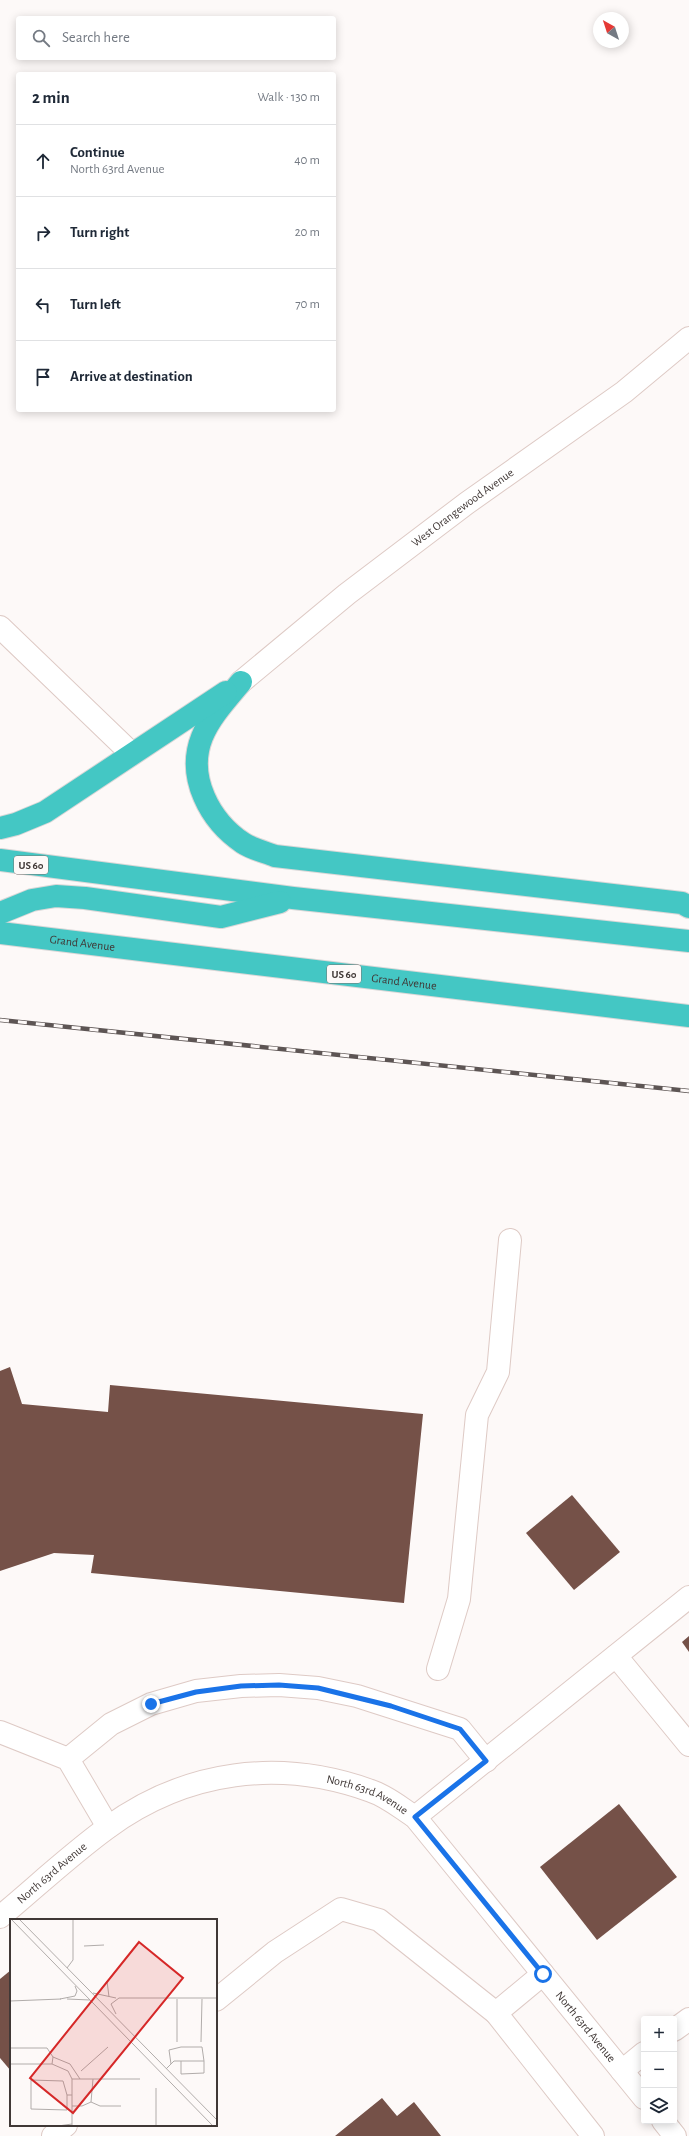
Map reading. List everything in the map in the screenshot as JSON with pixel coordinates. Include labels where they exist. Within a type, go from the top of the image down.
[{"type":"highway","points":[[0,828],[16,824],[45,812],[241,682]]},
{"type":"highway","points":[[241,682],[212,719],[202,737],[196,756],[199,786],[205,801],[218,820],[244,844],[275,856],[675,902],[689,907]]},
{"type":"highway","name":"US 60","points":[[0,860],[293,898],[689,941]]},
{"type":"highway","points":[[0,913],[32,900],[56,896],[86,898],[221,916],[293,898]]},
{"type":"highway","name":"Grand Avenue","points":[[0,933],[689,1016]]},
{"type":"street","name":"West Orangewood Avenue","points":[[241,682],[347,594],[480,494],[624,392],[689,338]]},
{"type":"street","points":[[0,627],[132,754]]},
{"type":"street","points":[[438,1669],[459,1599],[477,1415],[498,1372],[510,1240]]},
{"type":"street","points":[[415,1817],[689,1597]]},
{"type":"street","points":[[616,1656],[689,1745]]},
{"type":"street","points":[[68,1759],[111,1724],[151,1704],[196,1692],[241,1686],[279,1685],[318,1688],[357,1696],[460,1729],[486,1761]]},
{"type":"street","points":[[0,1732],[68,1759],[108,1827]]},
{"type":"street","name":"North 63rd Avenue","points":[[0,1917],[108,1827],[158,1797],[206,1779],[257,1772],[316,1776],[373,1791],[415,1817],[641,2094]]},
{"type":"street","points":[[217,1999],[275,1952],[341,1909],[379,1920],[496,2013],[592,2136]]},
{"type":"street","points":[[496,2013],[543,1974]]},
{"type":"street","points":[[677,2028],[689,2019]]},
{"type":"street","points":[[622,2071],[641,2055]]},
{"type":"street","points":[[665,2124],[675,2136]]},
{"type":"street","points":[[53,2136],[65,2126]]},
{"type":"building","points":[[10,1367],[22,1404],[108,1412],[110,1385],[423,1414],[404,1603],[91,1573],[94,1555],[54,1553],[0,1571],[0,1371]]},
{"type":"building","points":[[572,1495],[620,1552],[574,1590],[526,1533]]},
{"type":"building","points":[[689,1636],[689,1652],[682,1642]]},
{"type":"building","points":[[619,1804],[677,1877],[597,1940],[540,1867]]},
{"type":"building","points":[[10,1971],[10,2070],[0,2058],[0,1979]]},
{"type":"building","points":[[382,2098],[397,2116],[414,2102],[441,2136],[335,2136]]},
{"type":"railway","points":[[0,1020],[689,1091]]},
{"type":"route","points":[[151,1704],[196,1692],[241,1686],[279,1685],[318,1688],[357,1696],[460,1729],[486,1761],[415,1817],[543,1974]]}]
